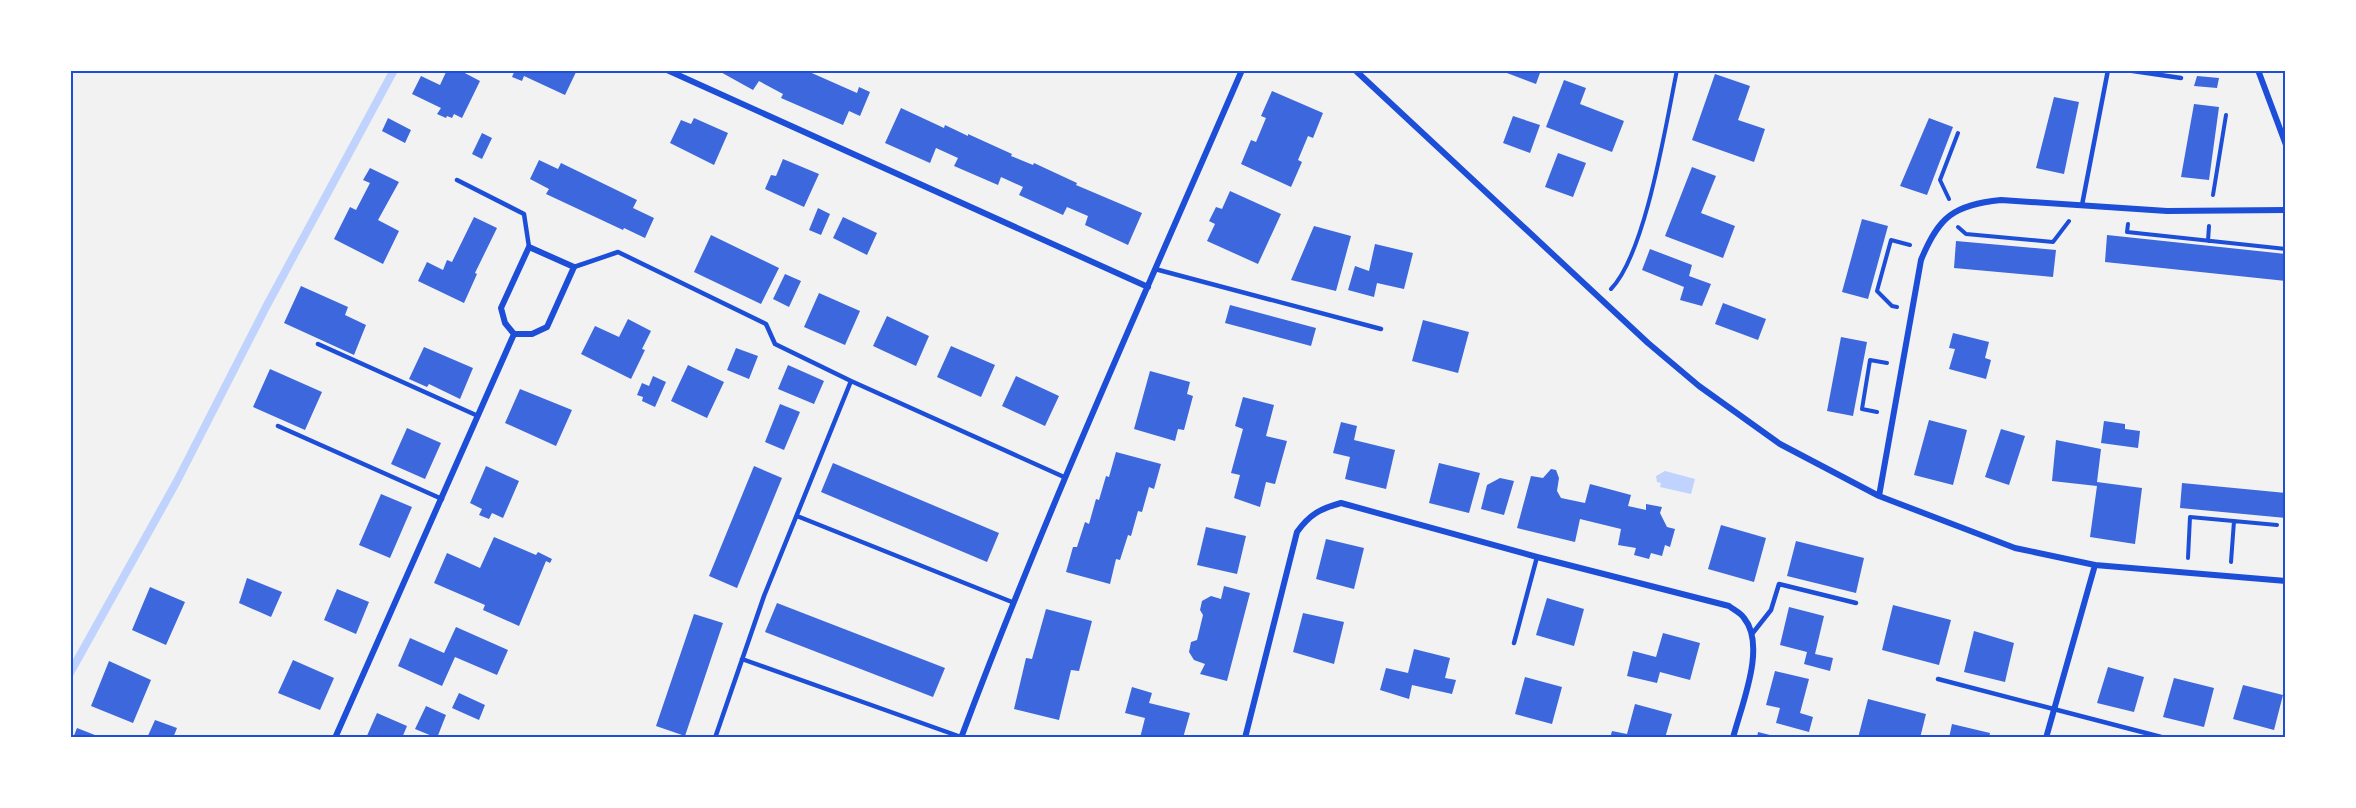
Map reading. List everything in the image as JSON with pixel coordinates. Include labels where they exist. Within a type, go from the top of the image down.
[{"type":"street","points":[[667,70],[1148,287]]},
{"type":"street","points":[[962,737],[1012,602],[1064,477],[1242,70]]},
{"type":"street","points":[[1355,70],[1648,343],[1699,386],[1780,444],[1879,496],[2015,548],[2094,565],[2286,581]]},
{"type":"street","points":[[2258,70],[2286,145]]},
{"type":"street","points":[[1879,496],[1921,260],[1930,236],[1947,217],[1976,203],[2001,200],[2130,209],[2286,210]]},
{"type":"street","points":[[529,247],[574,267],[547,327],[532,334],[514,334],[505,324],[501,308],[529,247]]},
{"type":"street","points":[[335,738],[514,334]]},
{"type":"street","points":[[1245,738],[1298,532],[1307,518],[1320,509],[1341,503],[1537,557],[1729,606],[1744,617],[1752,634],[1755,655],[1733,738]]},
{"type":"street","points":[[2046,738],[2094,565]]},
{"type":"lane","points":[[2082,205],[2108,70]]},
{"type":"lane","points":[[2126,70],[2181,78]]},
{"type":"lane","points":[[457,180],[524,214],[529,247]]},
{"type":"lane","points":[[574,267],[618,252],[766,324],[775,344],[851,381],[1064,477]]},
{"type":"lane","points":[[1155,269],[1381,329]]},
{"type":"lane","points":[[318,344],[478,416]]},
{"type":"lane","points":[[715,738],[764,596],[851,381]]},
{"type":"lane","points":[[278,426],[442,499]]},
{"type":"lane","points":[[797,516],[1012,602]]},
{"type":"lane","points":[[1514,643],[1537,557]]},
{"type":"lane","points":[[1752,634],[1771,610],[1779,584],[1856,603]]},
{"type":"lane","points":[[742,659],[962,737]]},
{"type":"lane","points":[[1938,679],[2165,738]]},
{"type":"path","points":[[1621,279],[1644,218],[1677,70]]},
{"type":"path","points":[[2211,211],[2226,115]]},
{"type":"path","points":[[1940,180],[1958,133]]},
{"type":"path","points":[[1947,217],[1966,234],[2053,242],[2082,205]]},
{"type":"path","points":[[2130,209],[2127,232],[2286,249]]},
{"type":"path","points":[[1912,309],[1892,306],[1877,291],[1891,240],[1925,249]]},
{"type":"path","points":[[1862,409],[1870,360],[1902,366]]},
{"type":"path","points":[[2187,573],[2190,517],[2277,525]]},
{"type":"path","points":[[2230,577],[2234,521]]},
{"type":"water","points":[[1665,471],[1695,479],[1691,494],[1660,487],[1661,483],[1657,482],[1656,476]]},
{"type":"building","points":[[447,70],[459,70],[480,81],[462,118],[454,114],[452,118],[447,116],[446,118],[437,114],[441,108],[412,94],[421,76],[440,85]]},
{"type":"building","points":[[515,70],[577,70],[565,95],[524,76],[522,81],[512,77]]},
{"type":"building","points":[[717,70],[805,70],[857,93],[859,87],[870,92],[860,116],[849,111],[843,125],[781,98],[783,94],[759,81],[753,90]]},
{"type":"building","points":[[1499,70],[1541,70],[1536,84]]},
{"type":"building","points":[[1715,74],[1750,86],[1738,120],[1765,129],[1754,162],[1692,140]]},
{"type":"building","points":[[2197,76],[2219,78],[2217,88],[2194,86]]},
{"type":"building","points":[[1564,80],[1586,88],[1580,104],[1624,121],[1612,152],[1546,127]]},
{"type":"building","points":[[1272,91],[1323,113],[1313,138],[1308,136],[1298,160],[1302,162],[1291,187],[1241,164],[1251,140],[1256,142],[1266,118],[1261,116]]},
{"type":"building","points":[[2054,97],[2079,102],[2064,174],[2036,168]]},
{"type":"building","points":[[2194,104],[2219,107],[2209,180],[2181,177]]},
{"type":"building","points":[[901,108],[944,128],[945,125],[968,136],[968,134],[1012,154],[1011,156],[1033,165],[1034,163],[1077,183],[1076,185],[1142,213],[1128,245],[1085,225],[1088,216],[1067,207],[1063,215],[1019,195],[1023,187],[1001,177],[998,185],[954,166],[958,158],[936,148],[930,163],[885,143]]},
{"type":"building","points":[[1513,116],[1540,125],[1530,153],[1503,143]]},
{"type":"building","points":[[388,118],[411,130],[405,143],[382,131]]},
{"type":"building","points":[[694,118],[728,133],[714,165],[670,143],[681,120],[691,124]]},
{"type":"building","points":[[1929,118],[1953,127],[1927,195],[1900,186]]},
{"type":"building","points":[[482,133],[492,138],[482,159],[472,154]]},
{"type":"building","points":[[1558,153],[1586,163],[1573,197],[1545,187]]},
{"type":"building","points":[[783,159],[819,174],[804,207],[765,189],[771,175],[776,176]]},
{"type":"building","points":[[539,160],[558,169],[561,163],[637,200],[633,208],[654,218],[645,238],[546,194],[549,189],[530,179]]},
{"type":"building","points":[[1692,167],[1716,176],[1701,213],[1735,226],[1723,258],[1665,236]]},
{"type":"building","points":[[370,168],[399,182],[378,220],[399,231],[383,264],[334,239],[350,207],[356,210],[370,183],[363,180]]},
{"type":"building","points":[[1230,191],[1281,214],[1258,264],[1207,241],[1215,224],[1209,221],[1216,207],[1222,209]]},
{"type":"building","points":[[818,208],[830,214],[821,235],[809,230]]},
{"type":"building","points":[[474,217],[497,228],[475,273],[477,274],[464,303],[418,281],[427,262],[443,270],[447,260],[452,262]]},
{"type":"building","points":[[843,217],[877,233],[867,255],[833,238]]},
{"type":"building","points":[[1862,219],[1888,226],[1868,299],[1842,292]]},
{"type":"building","points":[[1314,226],[1351,236],[1336,291],[1291,280]]},
{"type":"building","points":[[711,235],[779,268],[761,304],[694,272]]},
{"type":"building","points":[[2107,235],[2286,254],[2286,281],[2105,262]]},
{"type":"building","points":[[1956,241],[2056,250],[2053,277],[1954,268]]},
{"type":"building","points":[[1375,244],[1413,253],[1404,289],[1377,283],[1374,297],[1348,290],[1355,266],[1369,271]]},
{"type":"building","points":[[1650,249],[1692,265],[1689,276],[1711,284],[1702,306],[1680,300],[1684,287],[1642,270]]},
{"type":"building","points":[[785,274],[801,281],[789,307],[773,299]]},
{"type":"building","points":[[301,286],[348,307],[345,315],[366,325],[354,355],[284,323]]},
{"type":"building","points":[[819,293],[860,311],[845,345],[804,327]]},
{"type":"building","points":[[1723,303],[1766,319],[1758,340],[1715,324]]},
{"type":"building","points":[[1230,305],[1316,328],[1311,346],[1225,323]]},
{"type":"building","points":[[887,316],[929,336],[916,366],[873,346]]},
{"type":"building","points":[[628,319],[651,331],[631,379],[581,354],[595,326],[619,337]]},
{"type":"building","points":[[1423,320],[1469,332],[1458,373],[1412,361]]},
{"type":"building","points":[[1953,333],[1989,342],[1985,358],[1991,360],[1986,379],[1949,369],[1955,349],[1949,348]]},
{"type":"building","points":[[1841,337],[1867,342],[1853,416],[1827,411]]},
{"type":"building","points":[[951,346],[995,365],[981,397],[937,377]]},
{"type":"building","points":[[424,347],[473,368],[460,399],[429,384],[427,387],[409,379]]},
{"type":"building","points":[[736,348],[758,356],[749,379],[727,370]]},
{"type":"building","points":[[688,365],[724,382],[707,418],[671,401]]},
{"type":"building","points":[[788,365],[824,381],[814,404],[778,389]]},
{"type":"building","points":[[270,369],[322,392],[305,430],[253,407]]},
{"type":"building","points":[[1150,371],[1190,382],[1187,394],[1193,396],[1184,430],[1178,429],[1175,441],[1134,429]]},
{"type":"building","points":[[653,376],[666,382],[655,407],[642,401],[643,397],[637,395],[642,383],[649,386]]},
{"type":"building","points":[[1016,376],[1059,396],[1045,426],[1002,406]]},
{"type":"building","points":[[520,389],[572,410],[556,446],[505,423]]},
{"type":"building","points":[[1243,397],[1274,405],[1266,436],[1287,441],[1275,484],[1266,482],[1260,507],[1234,498],[1240,475],[1231,473],[1243,429],[1235,426]]},
{"type":"building","points":[[780,404],[800,412],[784,450],[765,442]]},
{"type":"building","points":[[1929,420],[1967,430],[1953,485],[1914,475]]},
{"type":"building","points":[[2104,421],[2125,424],[2125,429],[2140,431],[2138,448],[2101,443]]},
{"type":"building","points":[[1341,422],[1357,426],[1354,440],[1395,450],[1386,489],[1345,479],[1350,457],[1333,453]]},
{"type":"building","points":[[407,428],[441,443],[425,479],[391,464]]},
{"type":"building","points":[[2001,429],[2025,436],[2009,485],[1985,477]]},
{"type":"building","points":[[2056,440],[2101,449],[2097,482],[2142,488],[2135,544],[2090,537],[2097,486],[2052,481]]},
{"type":"building","points":[[1116,452],[1161,464],[1154,489],[1149,487],[1142,512],[1138,511],[1131,536],[1128,535],[1120,560],[1116,559],[1110,584],[1066,572],[1073,547],[1077,547],[1085,522],[1089,524],[1096,499],[1099,500],[1106,476],[1109,477]]},
{"type":"building","points":[[833,463],[999,533],[987,562],[821,492]]},
{"type":"building","points":[[1439,463],[1480,473],[1469,513],[1429,503]]},
{"type":"building","points":[[486,466],[519,481],[503,518],[492,513],[489,519],[479,515],[482,509],[470,503]]},
{"type":"building","points":[[754,466],[782,478],[737,588],[709,576]]},
{"type":"building","points":[[1551,469],[1556,470],[1559,478],[1557,491],[1561,498],[1585,503],[1590,484],[1631,495],[1628,506],[1646,510],[1646,504],[1662,507],[1660,513],[1667,527],[1675,529],[1670,547],[1665,545],[1662,556],[1651,553],[1649,559],[1634,555],[1636,548],[1618,545],[1621,529],[1580,519],[1575,542],[1517,528],[1531,476],[1543,478]]},
{"type":"building","points":[[1500,478],[1514,481],[1504,515],[1481,509],[1487,485]]},
{"type":"building","points":[[2182,483],[2286,493],[2286,518],[2180,508]]},
{"type":"building","points":[[381,494],[412,507],[390,558],[359,545]]},
{"type":"building","points":[[1721,525],[1766,538],[1754,582],[1708,569]]},
{"type":"building","points":[[1206,527],[1246,536],[1237,574],[1197,565]]},
{"type":"building","points":[[494,537],[536,555],[538,552],[552,559],[550,563],[546,561],[519,626],[483,610],[485,605],[434,583],[447,553],[480,568]]},
{"type":"building","points":[[1326,539],[1364,548],[1354,589],[1316,579]]},
{"type":"building","points":[[1796,541],[1864,558],[1856,593],[1787,576]]},
{"type":"building","points":[[247,578],[282,592],[271,617],[239,603]]},
{"type":"building","points":[[1224,586],[1250,593],[1227,681],[1200,674],[1205,664],[1194,660],[1189,652],[1191,642],[1197,640],[1203,615],[1200,610],[1202,601],[1211,596],[1221,599]]},
{"type":"building","points":[[150,587],[185,602],[166,645],[132,630]]},
{"type":"building","points":[[337,589],[369,602],[356,634],[324,620]]},
{"type":"building","points":[[1547,598],[1584,609],[1574,646],[1536,635]]},
{"type":"building","points":[[777,603],[945,668],[933,697],[765,632]]},
{"type":"building","points":[[1893,605],[1951,620],[1939,665],[1882,650]]},
{"type":"building","points":[[1789,607],[1824,616],[1815,654],[1833,658],[1830,671],[1804,664],[1807,652],[1780,645]]},
{"type":"building","points":[[1046,609],[1092,621],[1079,671],[1071,670],[1059,720],[1014,709],[1026,658],[1032,659]]},
{"type":"building","points":[[1303,613],[1344,622],[1334,664],[1293,652]]},
{"type":"building","points":[[694,614],[723,623],[685,736],[656,726]]},
{"type":"building","points":[[456,627],[508,650],[497,675],[455,657],[442,686],[398,666],[410,638],[444,653]]},
{"type":"building","points":[[1974,631],[2014,643],[2005,682],[1964,672]]},
{"type":"building","points":[[1663,633],[1700,643],[1690,680],[1660,672],[1657,683],[1627,676],[1633,651],[1656,657]]},
{"type":"building","points":[[1414,649],[1450,658],[1445,678],[1456,680],[1452,694],[1412,685],[1409,699],[1380,690],[1386,668],[1408,673]]},
{"type":"building","points":[[293,660],[334,678],[320,710],[278,693]]},
{"type":"building","points":[[109,661],[151,680],[133,723],[91,706]]},
{"type":"building","points":[[2108,667],[2144,677],[2134,712],[2097,703]]},
{"type":"building","points":[[1775,671],[1809,679],[1800,713],[1813,717],[1809,732],[1776,723],[1780,708],[1766,705]]},
{"type":"building","points":[[1525,677],[1562,687],[1552,724],[1515,714]]},
{"type":"building","points":[[2174,678],[2214,688],[2204,727],[2163,717]]},
{"type":"building","points":[[2243,685],[2283,695],[2274,730],[2233,719]]},
{"type":"building","points":[[1132,687],[1152,693],[1149,703],[1190,713],[1183,738],[1140,738],[1145,718],[1125,713]]},
{"type":"building","points":[[459,693],[485,705],[479,720],[452,708]]},
{"type":"building","points":[[1868,699],[1926,714],[1920,738],[1858,738]]},
{"type":"building","points":[[1635,704],[1672,714],[1665,738],[1610,738],[1612,731],[1627,734]]},
{"type":"building","points":[[426,706],[446,715],[437,738],[415,729]]},
{"type":"building","points":[[377,713],[407,726],[402,738],[366,738]]},
{"type":"building","points":[[155,720],[177,728],[173,738],[147,738]]},
{"type":"building","points":[[1952,724],[1990,733],[1989,738],[1949,738]]},
{"type":"building","points":[[77,728],[100,737],[100,738],[73,738]]},
{"type":"building","points":[[1758,732],[1778,737],[1778,738],[1757,738]]},
{"type":"waterway","points":[[70,673],[177,481],[266,307],[394,70]]}]
